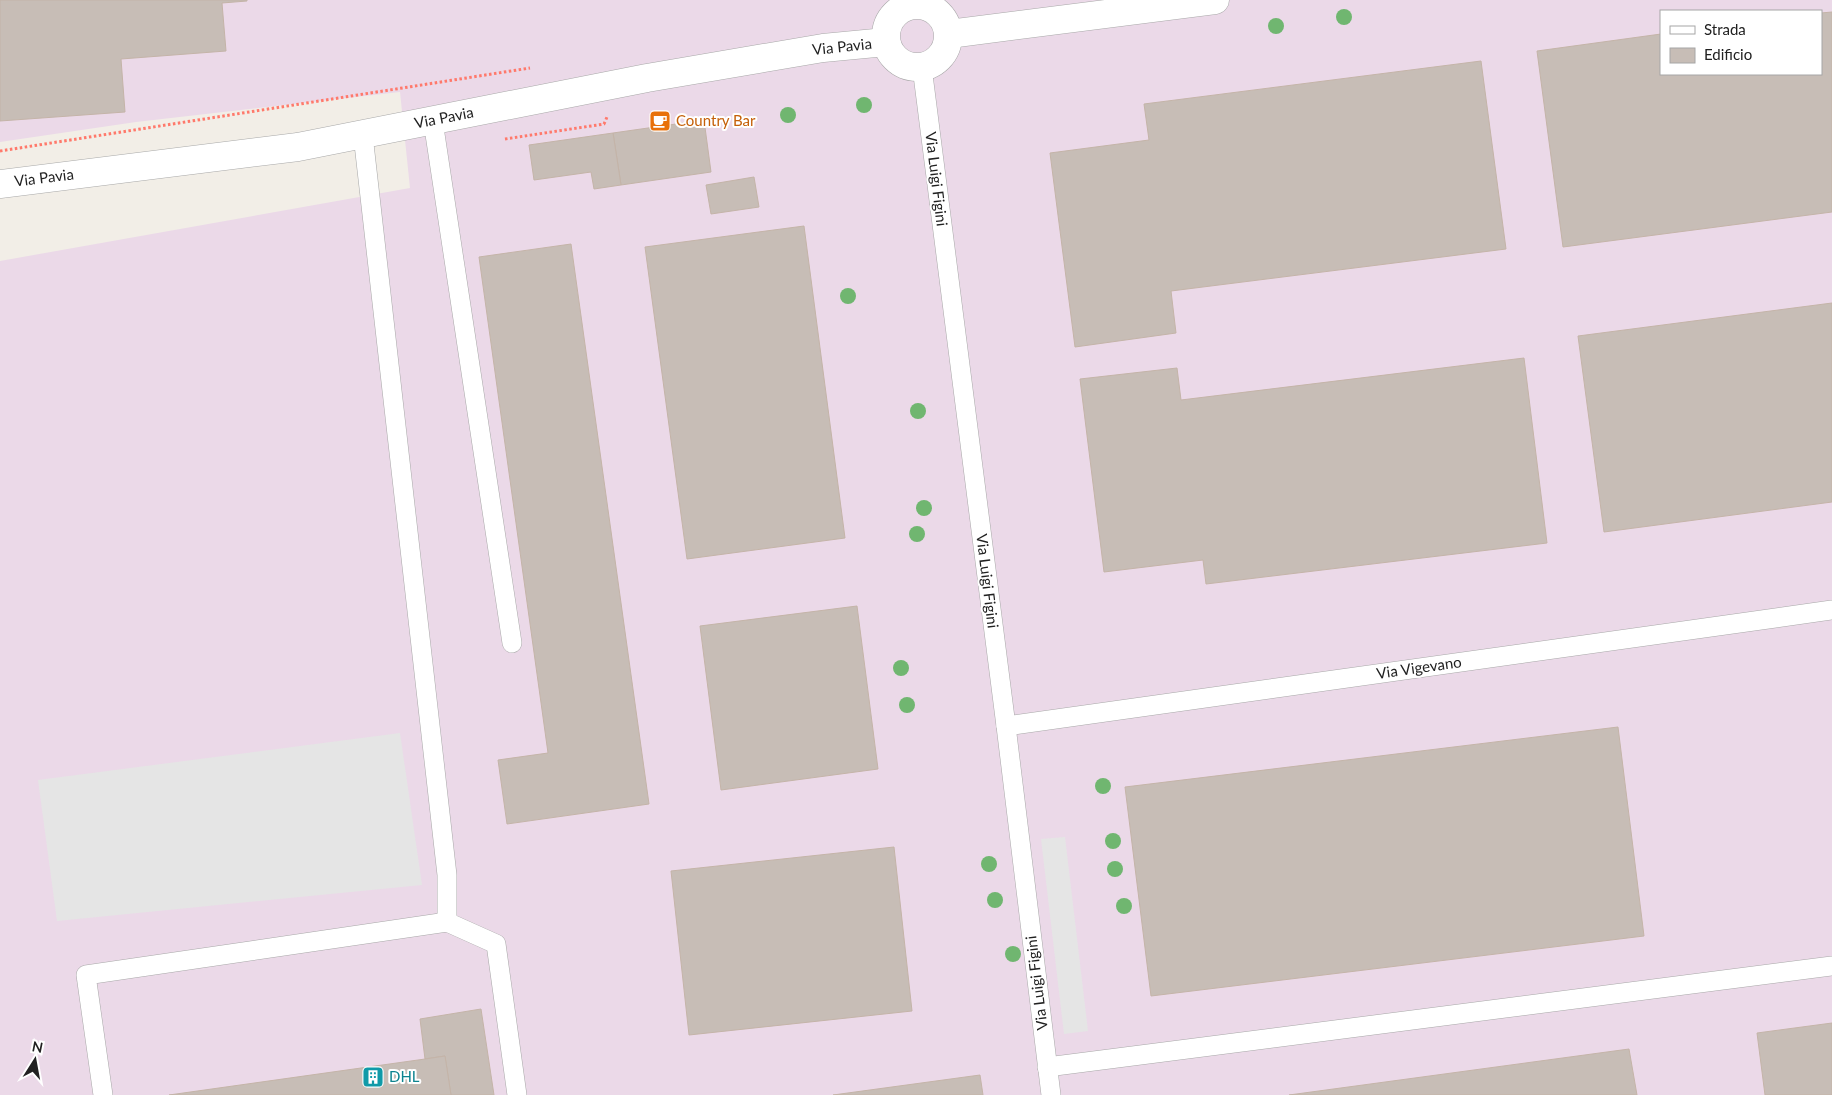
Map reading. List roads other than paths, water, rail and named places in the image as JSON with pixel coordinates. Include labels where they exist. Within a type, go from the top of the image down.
[{"type":"street","points":[[949,34],[1215,0]]},
{"type":"street","points":[[913,2],[930,7],[944,18],[949,34],[946,49],[936,62],[922,67],[906,65],[893,56],[886,42],[887,25],[898,11],[913,2]]},
{"type":"street","name":"Via Pavia","points":[[0,184],[298,147],[647,78],[823,48],[886,42]]},
{"type":"lane","name":"Via Luigi Figini","points":[[922,67],[1051,1095]]},
{"type":"lane","points":[[433,121],[512,642]]},
{"type":"lane","points":[[363,134],[448,875],[447,922]]},
{"type":"lane","name":"Via Vigevano","points":[[1006,726],[1832,610]]},
{"type":"lane","points":[[103,1095],[86,975],[447,922],[496,944],[517,1095]]},
{"type":"lane","points":[[1047,1067],[1832,966]]},
{"type":"place","name":"Country Bar","points":[[660,121]]},
{"type":"place","name":"DHL","points":[[373,1077]]}]
